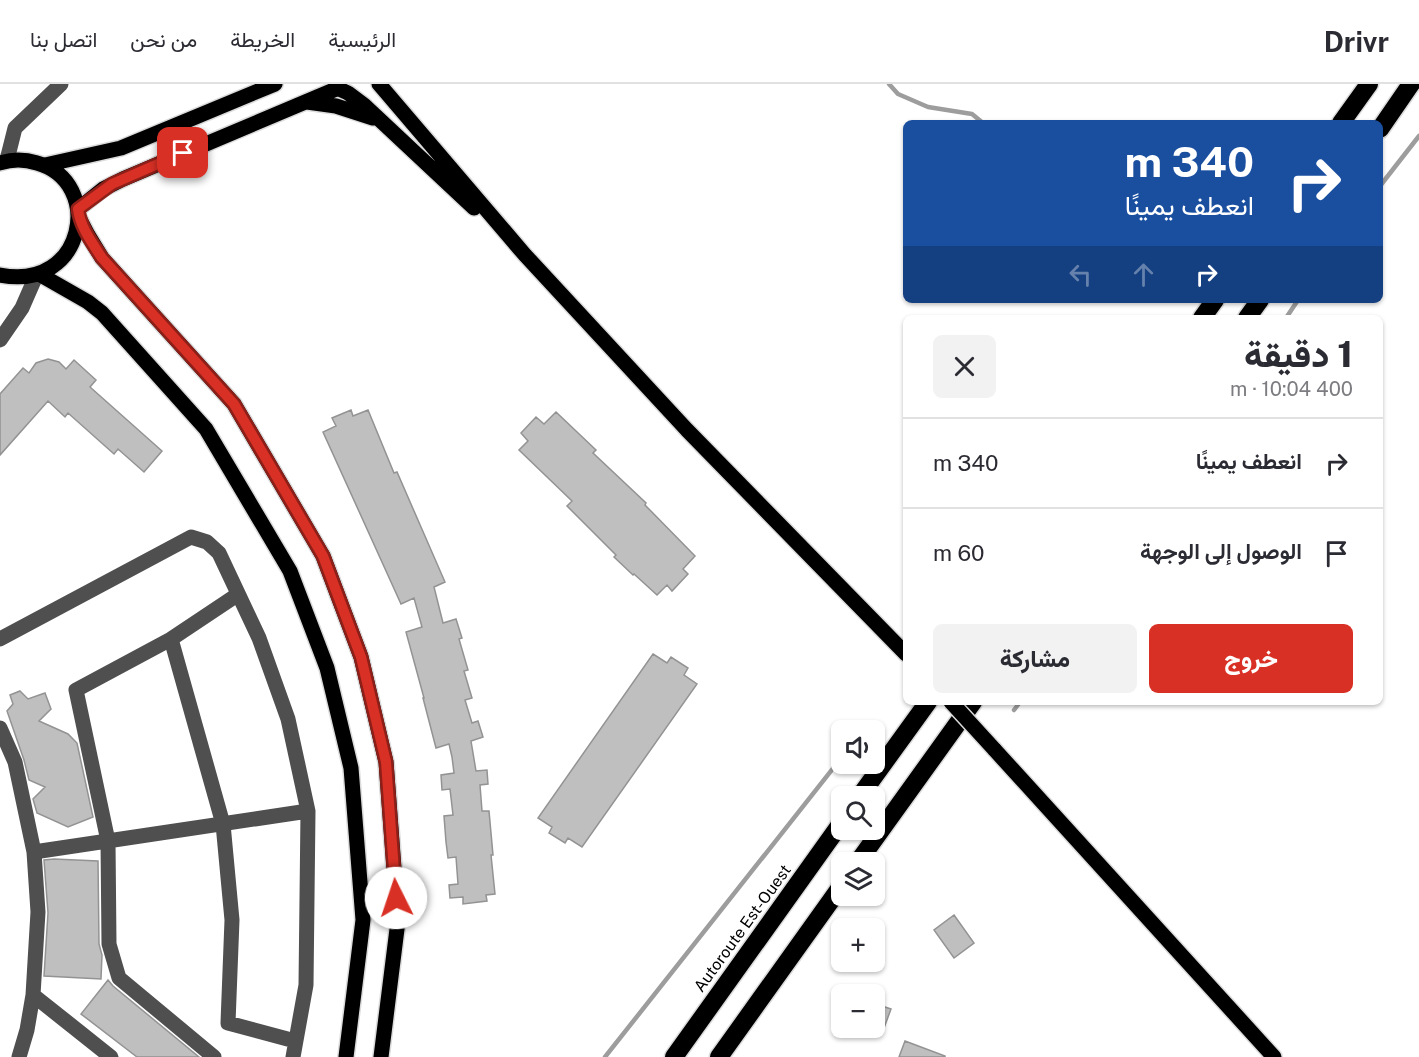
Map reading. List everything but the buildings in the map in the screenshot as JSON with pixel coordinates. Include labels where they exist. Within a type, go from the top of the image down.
[{"type":"highway","points":[[1343,120],[1369,84]]},
{"type":"highway","points":[[1383,125],[1411,84]]},
{"type":"highway","points":[[867,786],[926,705]]},
{"type":"highway","points":[[865,852],[971,705]]},
{"type":"highway","name":"Autoroute Est-Ouest","points":[[674,1057],[831,837]]},
{"type":"highway","points":[[719,1057],[831,900]]},
{"type":"main road","points":[[45,165],[121,148],[275,84]]},
{"type":"main road","points":[[380,84],[525,255],[687,430],[903,651]]},
{"type":"main road","points":[[0,275],[17,278],[38,275],[56,265],[69,251],[76,234],[78,212],[112,184],[338,87],[356,98],[525,255]]},
{"type":"main road","points":[[304,102],[336,105],[360,112],[382,123]]},
{"type":"main road","points":[[4,162],[26,160],[45,165],[67,183],[88,235],[102,258],[234,404],[323,556],[361,657],[386,762],[398,921],[381,1057]]},
{"type":"main road","points":[[38,275],[88,302],[102,313],[206,429],[290,571],[327,668],[351,768],[363,920],[346,1057]]},
{"type":"main road","points":[[954,705],[1274,1057]]},
{"type":"street","points":[[4,162],[15,128],[62,84]]},
{"type":"street","points":[[0,340],[22,308],[38,275]]},
{"type":"street","points":[[0,639],[191,537],[207,542],[219,553],[259,638],[288,719],[308,811],[306,985],[293,1057]]},
{"type":"street","points":[[214,1057],[119,978],[109,944],[108,842],[76,690],[171,639],[237,595]]},
{"type":"street","points":[[171,639],[223,824],[232,920],[228,1023],[295,1041]]},
{"type":"street","points":[[0,728],[15,762],[34,852],[38,912],[33,995],[27,1030],[19,1057]]},
{"type":"street","points":[[34,852],[308,811]]},
{"type":"street","points":[[33,995],[111,1057]]},
{"type":"waterway","points":[[889,84],[898,94],[928,107],[972,114],[979,120]]},
{"type":"waterway","points":[[1383,182],[1419,136]]},
{"type":"waterway","points":[[1288,315],[1296,303]]},
{"type":"waterway","points":[[1014,710],[1018,705]]},
{"type":"waterway","points":[[605,1057],[831,771]]},
{"type":"route","points":[[183,153],[103,189],[78,209],[78,216],[102,258],[234,404],[323,556],[361,657],[386,762],[396,898]]}]
